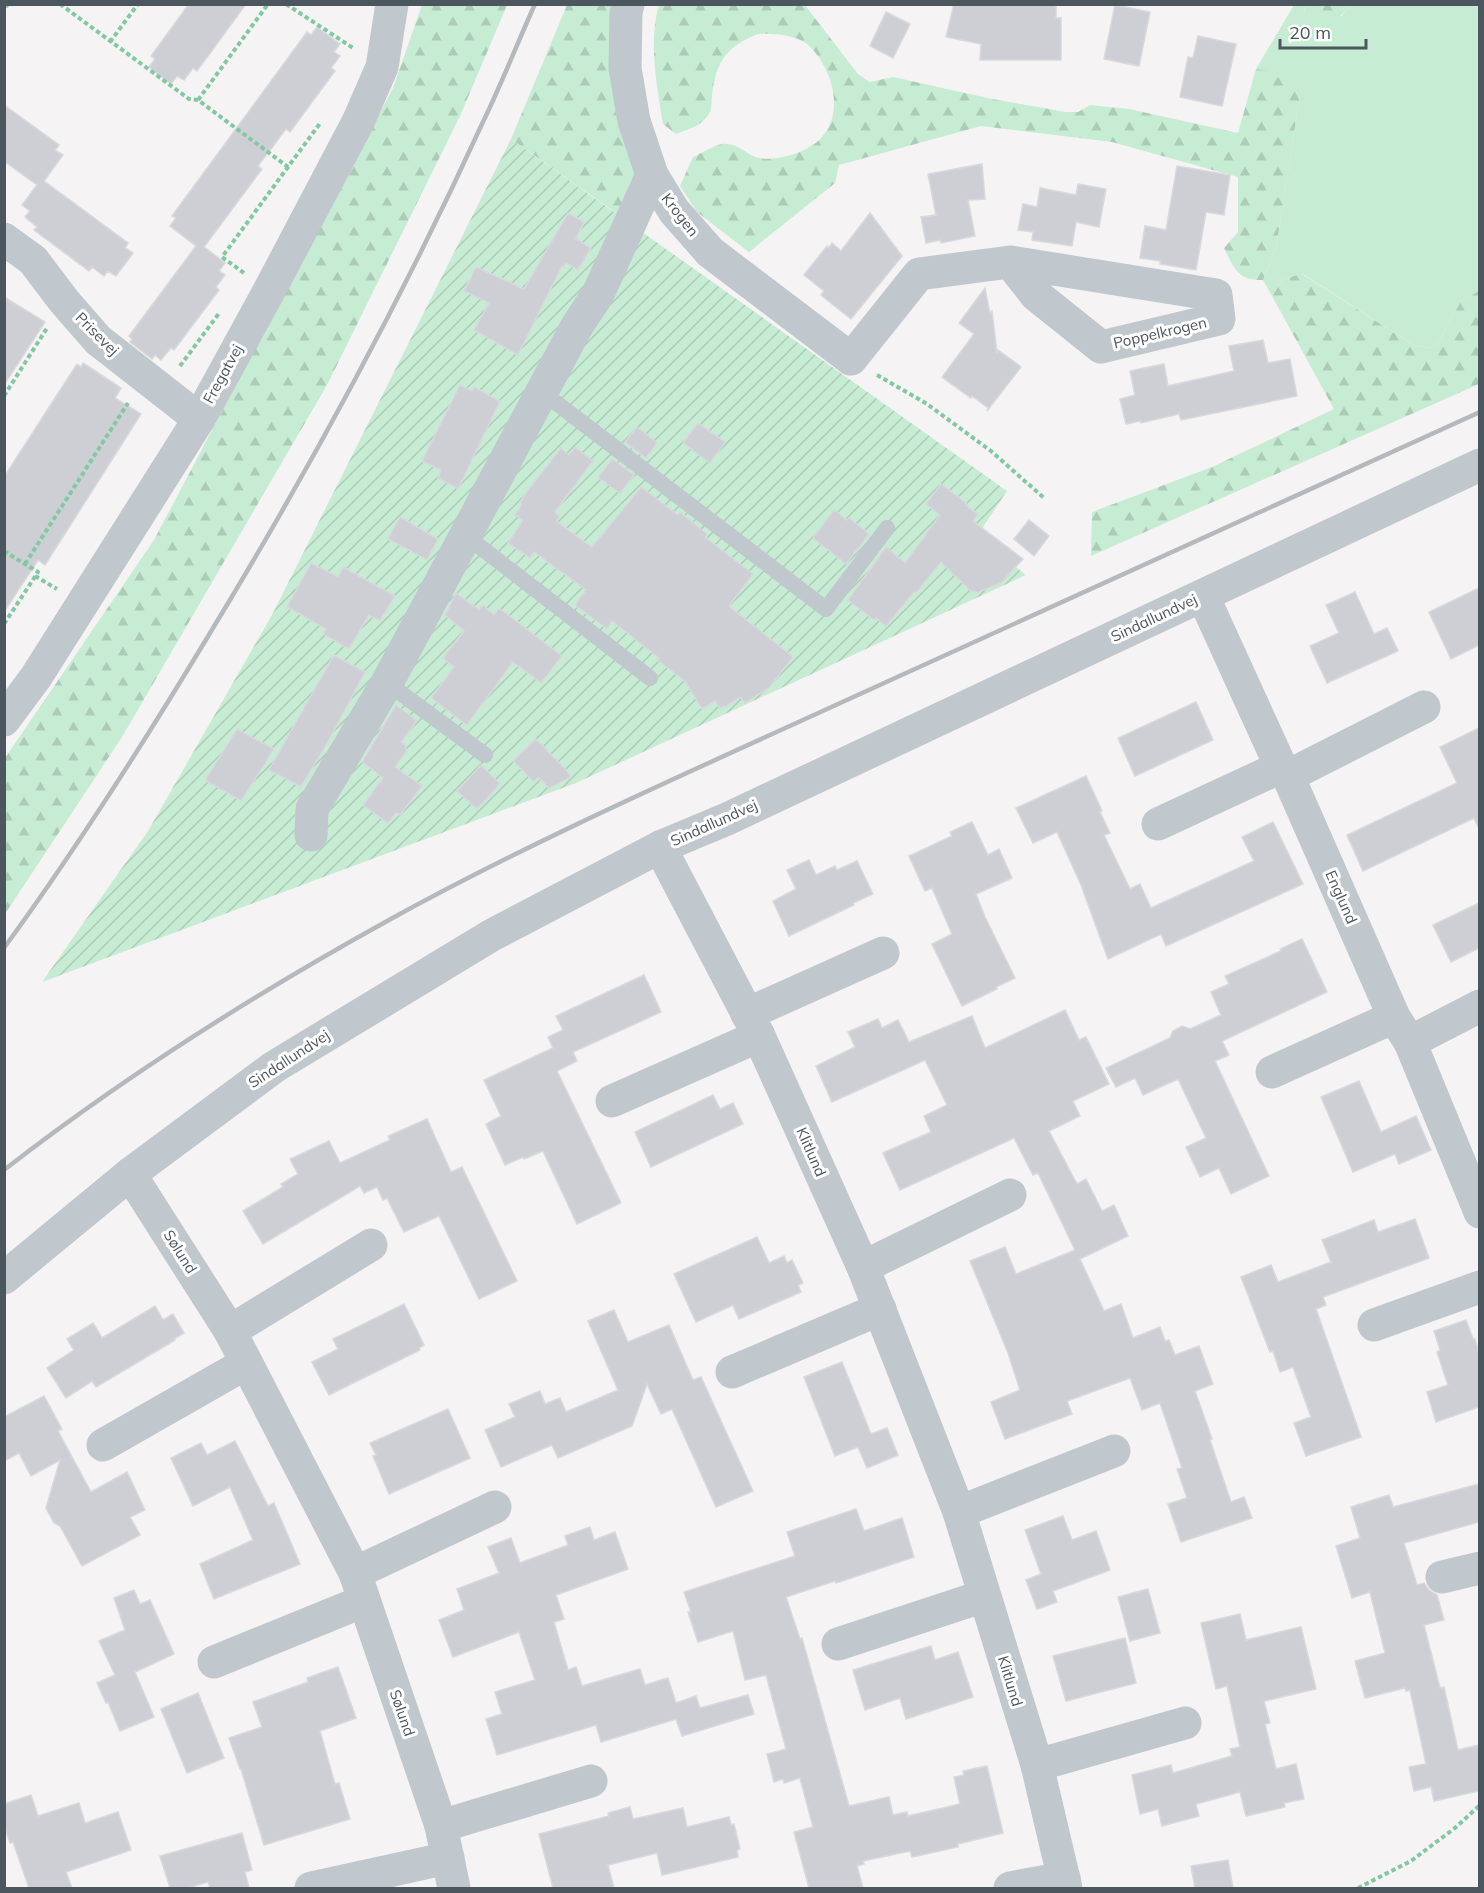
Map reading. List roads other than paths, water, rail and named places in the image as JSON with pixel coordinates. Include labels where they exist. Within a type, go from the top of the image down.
[{"type":"street","name":"Fregatvej","points":[[4,720],[36,677],[199,419],[269,291],[358,122],[382,67],[392,4]]},
{"type":"street","name":"Krogen","points":[[628,4],[625,68],[634,121],[652,175],[674,211],[710,252],[851,359]]},
{"type":"street","points":[[311,835],[312,809],[387,683],[577,326],[598,294],[652,175]]},
{"type":"street","name":"Prisevej","points":[[4,239],[33,260],[98,340],[199,419]]},
{"type":"street","name":"Poppelkrogen","points":[[851,359],[919,274],[1010,262],[1216,295],[1219,319],[1101,347],[1036,295],[1010,262]]},
{"type":"street","name":"Sindallundvej","points":[[4,1278],[130,1174],[274,1067],[492,935],[660,847],[727,819],[1479,465]]},
{"type":"street","name":"Englund","points":[[1203,596],[1402,1029],[1479,1212]]},
{"type":"street","points":[[1158,824],[1285,772],[1425,707]]},
{"type":"street","name":"Klitlund","points":[[660,847],[753,1025],[863,1267],[959,1512],[1037,1765],[1065,1883],[1010,1888]]},
{"type":"street","points":[[612,1101],[883,953]]},
{"type":"street","points":[[1272,1072],[1479,1006]]},
{"type":"street","name":"Sølund","points":[[130,1174],[230,1331],[359,1587],[441,1826],[451,1873],[311,1888]]},
{"type":"street","points":[[863,1267],[1010,1195]]},
{"type":"street","points":[[230,1331],[372,1245]]},
{"type":"street","points":[[1374,1325],[1479,1287]]},
{"type":"street","points":[[732,1372],[880,1309]]},
{"type":"street","points":[[103,1445],[245,1364]]},
{"type":"street","points":[[959,1512],[1114,1451]]},
{"type":"street","points":[[214,1662],[359,1587],[495,1507]]},
{"type":"street","points":[[1442,1577],[1479,1568]]},
{"type":"street","points":[[838,1644],[984,1596]]},
{"type":"street","points":[[1037,1765],[1185,1723]]},
{"type":"street","points":[[441,1826],[591,1781]]},
{"type":"lane","points":[[542,392],[826,609],[887,528]]},
{"type":"lane","points":[[466,536],[650,678]]},
{"type":"lane","points":[[387,683],[485,755]]},
{"type":"railway","points":[[4,948],[83,834],[159,717],[281,513],[352,385],[419,256],[489,109],[535,4]]},
{"type":"railway","points":[[4,1170],[96,1102],[240,1007],[339,948],[445,890],[675,779],[1480,412]]}]
